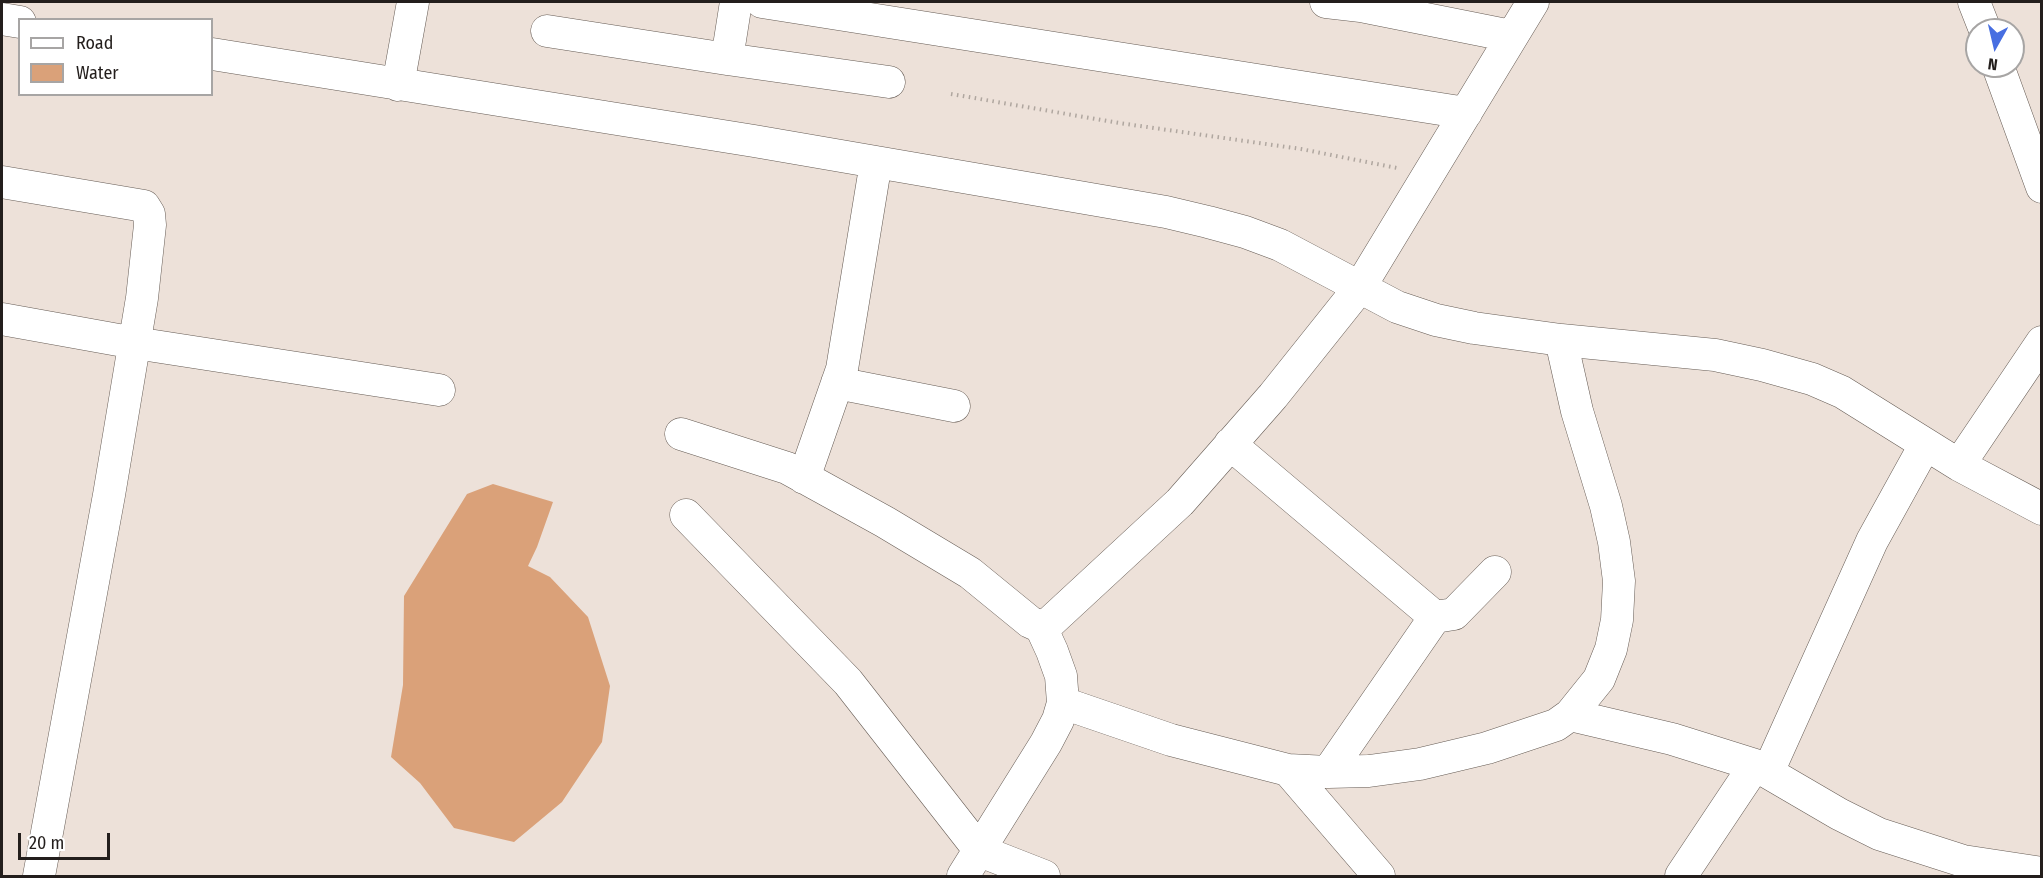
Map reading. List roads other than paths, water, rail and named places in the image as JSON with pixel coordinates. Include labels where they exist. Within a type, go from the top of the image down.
[{"type":"street","points":[[398,84],[413,2]]},
{"type":"street","points":[[727,59],[736,2]]},
{"type":"street","points":[[762,2],[1466,113]]},
{"type":"street","points":[[1326,2],[1361,6],[1511,36]]},
{"type":"street","points":[[1041,627],[1050,623],[1180,502],[1273,396],[1360,287],[1533,2]]},
{"type":"street","points":[[1974,2],[1980,18]]},
{"type":"street","points":[[2,19],[18,22]]},
{"type":"street","points":[[547,31],[889,82]]},
{"type":"street","points":[[213,54],[876,162],[1166,212],[1208,222],[1281,244],[1397,307],[1436,320],[1474,328],[1561,340],[1715,355],[1812,379],[1851,397],[1959,465],[2042,509]]},
{"type":"street","points":[[2002,78],[2042,187]]},
{"type":"street","points":[[804,478],[842,369],[876,162]]},
{"type":"street","points":[[2,182],[144,206],[149,214],[150,235],[135,343],[39,876]]},
{"type":"street","points":[[2,319],[135,343],[440,390]]},
{"type":"street","points":[[1064,703],[1172,740],[1288,770],[1328,772],[1369,771],[1420,764],[1475,751],[1556,725],[1570,715],[1599,679],[1611,649],[1617,620],[1619,581],[1606,506],[1576,411],[1561,340]]},
{"type":"street","points":[[1959,465],[2042,342]]},
{"type":"street","points":[[837,383],[954,406]]},
{"type":"street","points":[[681,434],[787,468],[885,522],[969,573],[1030,622],[1041,627],[1061,676],[1064,703],[1046,743],[971,864]]},
{"type":"street","points":[[1230,444],[1435,617]]},
{"type":"street","points":[[1682,876],[1761,768],[1872,542],[1925,445]]},
{"type":"street","points":[[686,514],[848,682],[971,864],[1044,876]]},
{"type":"street","points":[[1328,772],[1435,617],[1454,614],[1495,572]]},
{"type":"street","points":[[1570,715],[1672,740],[1761,768],[1839,814],[1879,834],[1963,861],[2042,873]]},
{"type":"street","points":[[1288,770],[1375,875]]},
{"type":"water","points":[[493,484],[553,502],[528,566],[550,577],[588,617],[610,686],[602,742],[562,802],[514,842],[454,828],[420,783],[391,757],[403,685],[404,596],[467,494]]}]
